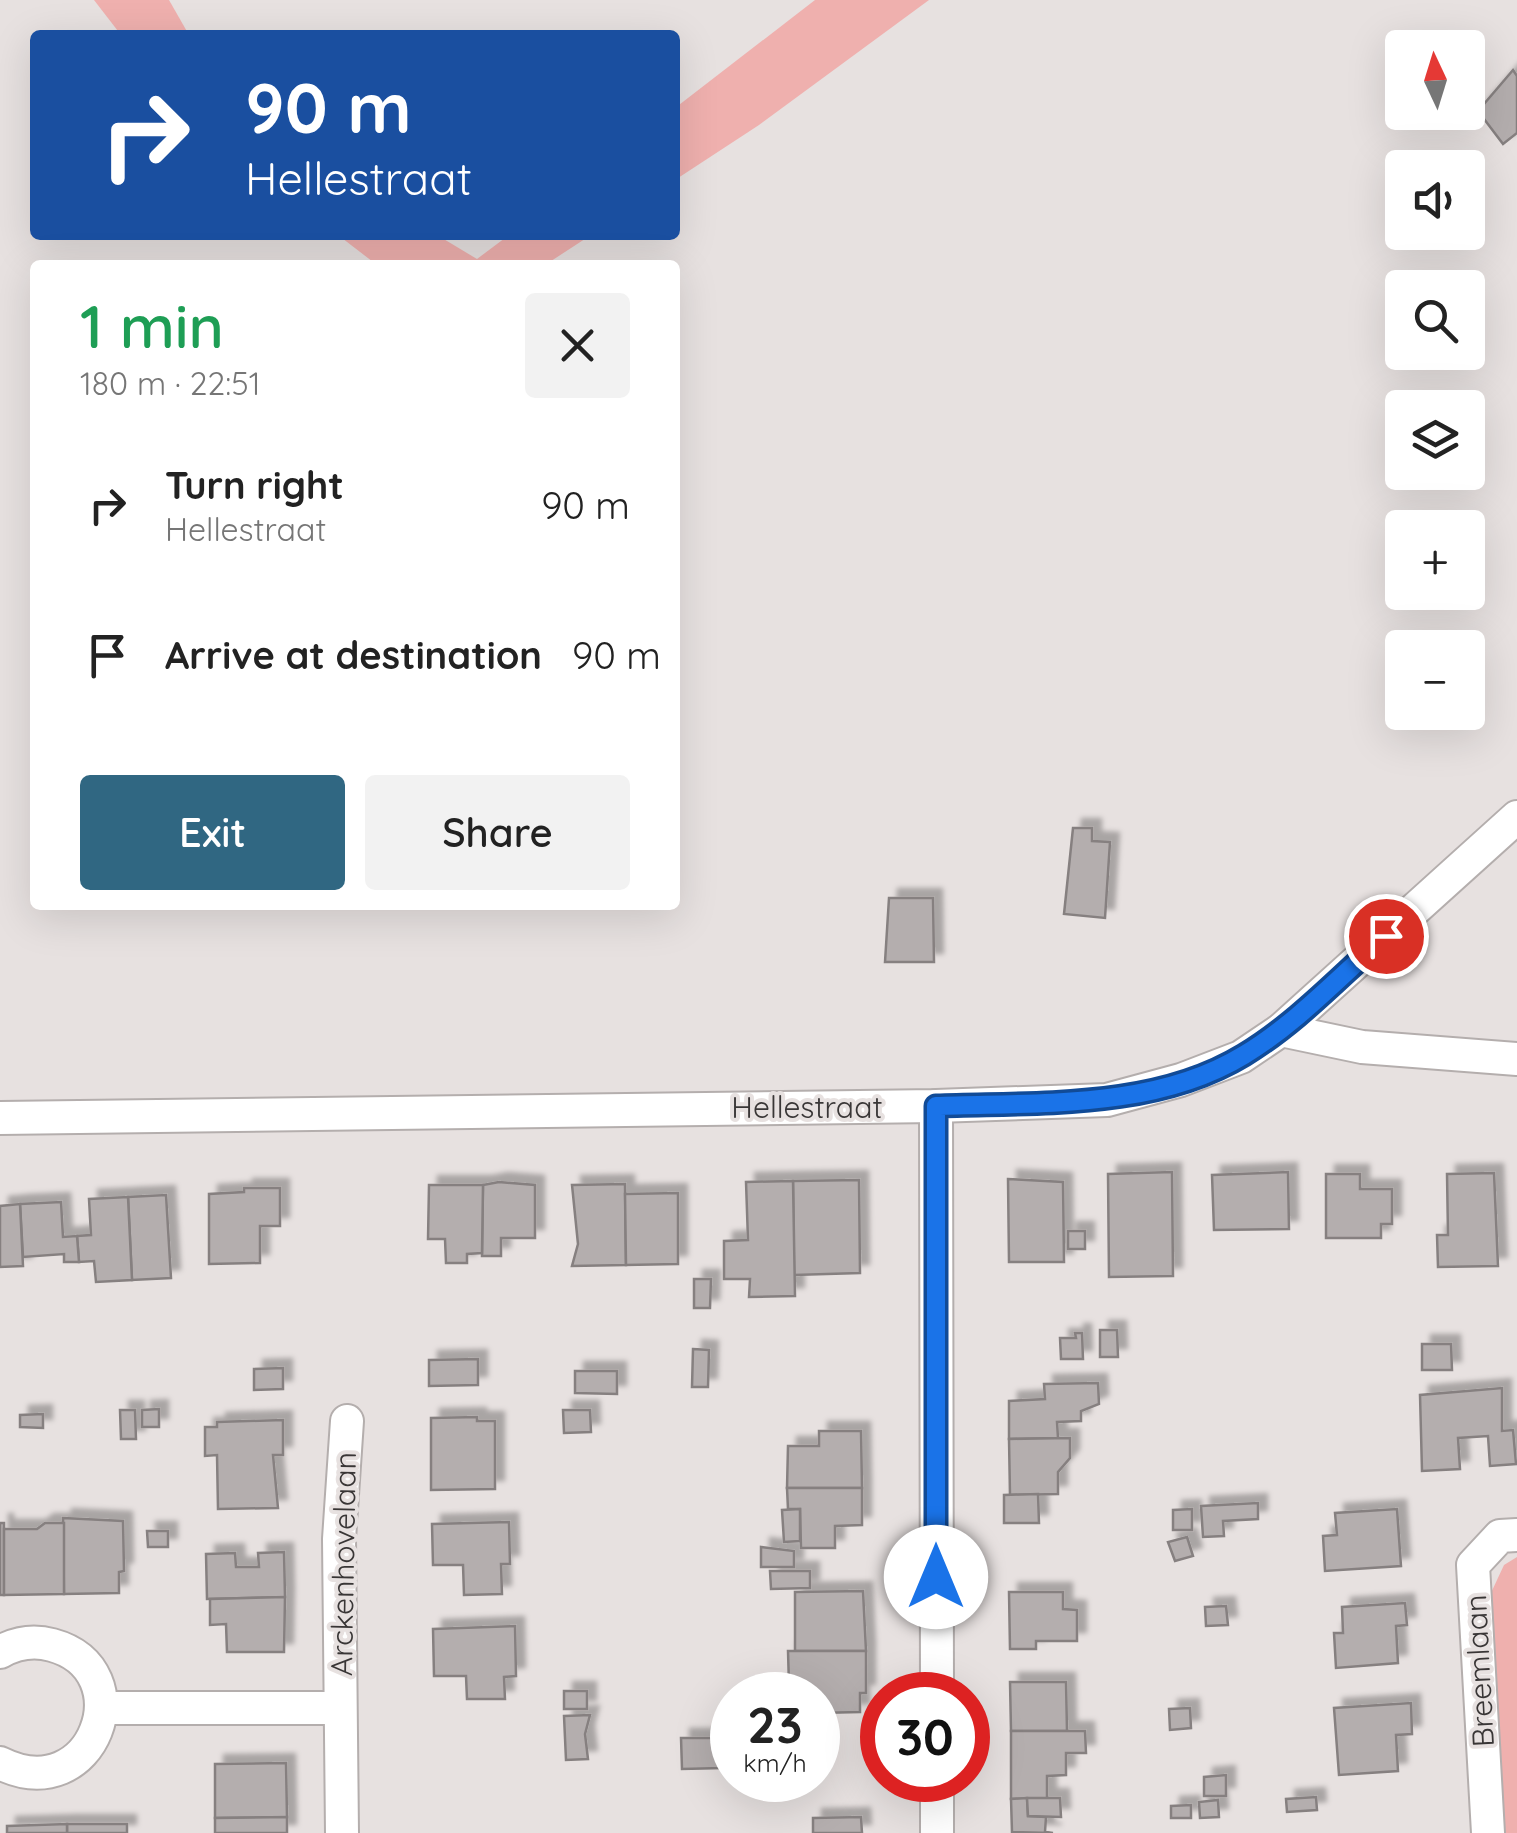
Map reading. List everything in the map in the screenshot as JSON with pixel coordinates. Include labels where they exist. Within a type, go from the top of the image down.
[{"type":"street","name":"Hellestraat","points":[[0,1118],[936,1106],[1108,1100],[1181,1080],[1241,1057],[1281,1030],[1517,816]]},
{"type":"street","points":[[1281,1030],[1362,1048],[1517,1059]]},
{"type":"street","points":[[936,1106],[936,1672]]},
{"type":"street","name":"Arckenhovelaan","points":[[342,1833],[338,1539],[346,1420]]},
{"type":"street","name":"Breemlaan","points":[[1488,1833],[1473,1565],[1500,1536],[1517,1535]]},
{"type":"street","points":[[0,1652],[32,1642],[68,1651],[90,1672],[101,1708],[89,1746],[68,1765],[34,1773],[0,1763]]},
{"type":"street","name":"Arckenhovelaan","points":[[101,1708],[340,1708]]},
{"type":"street","points":[[936,1802],[937,1833]]},
{"type":"shaded area","points":[[94,0],[169,0],[186,30],[117,30]]},
{"type":"shaded area","points":[[815,0],[929,0],[759,125],[680,177],[680,104]]},
{"type":"shaded area","points":[[344,240],[445,240],[477,259],[502,240],[583,240],[553,260],[370,260]]},
{"type":"shaded area","points":[[1517,1557],[1517,1833],[1504,1833],[1490,1595],[1504,1565]]},
{"type":"building","points":[[1513,70],[1517,76],[1517,133],[1503,144],[1485,120],[1485,103]]},
{"type":"building","points":[[1073,828],[1092,828],[1092,841],[1110,842],[1105,918],[1064,914]]},
{"type":"building","points":[[889,898],[933,898],[934,962],[885,962]]},
{"type":"building","points":[[1172,1172],[1173,1276],[1109,1277],[1108,1174]]},
{"type":"building","points":[[1288,1172],[1289,1229],[1214,1230],[1212,1175]]},
{"type":"building","points":[[1494,1173],[1498,1266],[1438,1267],[1437,1235],[1448,1235],[1447,1174]]},
{"type":"building","points":[[1326,1174],[1360,1174],[1360,1189],[1392,1189],[1392,1224],[1381,1224],[1381,1238],[1326,1238]]},
{"type":"building","points":[[1008,1179],[1063,1182],[1064,1262],[1009,1262]]},
{"type":"building","points":[[859,1180],[860,1273],[794,1275],[793,1181]]},
{"type":"building","points":[[793,1181],[795,1296],[749,1297],[750,1279],[724,1279],[724,1241],[748,1240],[746,1182]]},
{"type":"building","points":[[625,1184],[626,1265],[572,1266],[578,1244],[572,1185]]},
{"type":"building","points":[[429,1185],[483,1185],[482,1253],[467,1254],[467,1263],[446,1263],[445,1239],[428,1239]]},
{"type":"building","points":[[483,1185],[535,1185],[535,1238],[501,1238],[501,1256],[482,1256]]},
{"type":"building","points":[[244,1188],[280,1188],[280,1226],[260,1226],[260,1263],[209,1264],[209,1194],[244,1192]]},
{"type":"building","points":[[678,1193],[678,1264],[626,1265],[625,1194]]},
{"type":"building","points":[[166,1195],[171,1278],[132,1280],[128,1197]]},
{"type":"building","points":[[128,1197],[132,1280],[96,1282],[94,1261],[79,1262],[77,1236],[91,1235],[89,1199]]},
{"type":"building","points":[[61,1202],[63,1237],[77,1236],[79,1262],[64,1262],[64,1254],[23,1257],[20,1204]]},
{"type":"building","points":[[20,1204],[23,1266],[0,1267],[0,1206]]},
{"type":"building","points":[[1068,1231],[1085,1231],[1085,1249],[1068,1249]]},
{"type":"building","points":[[694,1279],[711,1279],[710,1308],[694,1308]]},
{"type":"building","points":[[1100,1330],[1117,1330],[1118,1357],[1100,1357]]},
{"type":"building","points":[[1075,1333],[1082,1333],[1083,1359],[1061,1359],[1060,1338],[1076,1338]]},
{"type":"building","points":[[1422,1344],[1451,1344],[1452,1370],[1422,1370]]},
{"type":"building","points":[[693,1349],[709,1350],[708,1387],[692,1387]]},
{"type":"building","points":[[478,1359],[478,1385],[429,1386],[429,1360]]},
{"type":"building","points":[[283,1368],[283,1389],[254,1390],[254,1369]]},
{"type":"building","points":[[575,1371],[617,1371],[617,1394],[575,1393]]},
{"type":"building","points":[[1098,1383],[1099,1404],[1081,1411],[1081,1421],[1057,1422],[1058,1438],[1009,1439],[1009,1401],[1045,1399],[1044,1384]]},
{"type":"building","points":[[1502,1388],[1502,1431],[1513,1430],[1516,1464],[1490,1466],[1488,1436],[1458,1438],[1460,1469],[1422,1471],[1420,1395]]},
{"type":"building","points":[[159,1409],[159,1427],[142,1427],[142,1410]]},
{"type":"building","points":[[120,1410],[135,1410],[136,1439],[121,1439]]},
{"type":"building","points":[[563,1410],[590,1410],[591,1432],[564,1433]]},
{"type":"building","points":[[43,1414],[43,1428],[20,1427],[20,1415]]},
{"type":"building","points":[[477,1417],[477,1421],[495,1421],[495,1489],[431,1490],[431,1418]]},
{"type":"building","points":[[283,1420],[283,1455],[273,1455],[278,1508],[218,1509],[217,1455],[205,1456],[205,1427],[217,1427],[217,1422]]},
{"type":"building","points":[[819,1431],[861,1431],[862,1488],[787,1488],[788,1446],[819,1446]]},
{"type":"building","points":[[1070,1438],[1070,1458],[1058,1472],[1058,1494],[1010,1495],[1009,1439]]},
{"type":"building","points":[[787,1488],[862,1488],[862,1525],[835,1526],[835,1548],[801,1548],[800,1509],[788,1509]]},
{"type":"building","points":[[1038,1494],[1039,1523],[1004,1523],[1004,1495]]},
{"type":"building","points":[[1258,1503],[1258,1519],[1223,1521],[1224,1536],[1203,1537],[1201,1506]]},
{"type":"building","points":[[800,1509],[800,1541],[784,1542],[782,1510]]},
{"type":"building","points":[[1192,1509],[1192,1530],[1173,1530],[1173,1510]]},
{"type":"building","points":[[1397,1509],[1401,1566],[1325,1571],[1323,1536],[1337,1535],[1335,1513]]},
{"type":"building","points":[[63,1518],[123,1521],[124,1571],[119,1572],[119,1593],[64,1594]]},
{"type":"building","points":[[509,1522],[510,1564],[501,1564],[502,1594],[464,1595],[463,1565],[433,1565],[432,1524]]},
{"type":"building","points":[[0,1523],[4,1523],[4,1595],[0,1595]]},
{"type":"building","points":[[45,1523],[64,1523],[64,1594],[4,1595],[4,1529],[37,1529]]},
{"type":"building","points":[[147,1531],[168,1531],[168,1547],[148,1547]]},
{"type":"building","points":[[1187,1537],[1193,1556],[1175,1561],[1168,1542]]},
{"type":"building","points":[[761,1547],[794,1551],[794,1567],[761,1567]]},
{"type":"building","points":[[284,1552],[285,1597],[207,1599],[206,1554],[235,1553],[236,1567],[259,1567],[258,1553]]},
{"type":"building","points":[[770,1571],[810,1571],[810,1588],[771,1589]]},
{"type":"building","points":[[863,1591],[866,1651],[795,1651],[795,1592]]},
{"type":"building","points":[[1009,1592],[1063,1592],[1063,1609],[1077,1610],[1077,1641],[1036,1641],[1036,1649],[1010,1649]]},
{"type":"building","points":[[285,1597],[284,1652],[227,1652],[226,1624],[210,1625],[210,1599]]},
{"type":"building","points":[[1405,1603],[1407,1625],[1396,1626],[1398,1663],[1336,1668],[1334,1633],[1343,1633],[1342,1607]]},
{"type":"building","points":[[1226,1606],[1228,1625],[1206,1626],[1205,1607]]},
{"type":"building","points":[[515,1626],[516,1676],[504,1677],[505,1699],[467,1699],[466,1676],[434,1676],[433,1629]]},
{"type":"building","points":[[788,1651],[866,1651],[866,1672],[860,1672],[860,1712],[840,1712],[840,1672],[789,1672]]},
{"type":"building","points":[[1010,1682],[1066,1682],[1067,1731],[1011,1731]]},
{"type":"building","points":[[564,1691],[587,1691],[587,1709],[564,1709]]},
{"type":"building","points":[[1411,1703],[1412,1734],[1396,1735],[1398,1771],[1339,1775],[1334,1708]]},
{"type":"building","points":[[1190,1708],[1191,1728],[1170,1730],[1169,1709]]},
{"type":"building","points":[[590,1715],[585,1734],[588,1759],[566,1760],[564,1716]]},
{"type":"building","points":[[1011,1731],[1085,1731],[1086,1753],[1066,1753],[1066,1775],[1047,1776],[1047,1798],[1011,1799]]},
{"type":"building","points":[[681,1738],[710,1738],[710,1768],[682,1769]]},
{"type":"building","points":[[286,1763],[287,1817],[215,1818],[215,1764]]},
{"type":"building","points":[[1226,1775],[1226,1796],[1204,1796],[1204,1777]]},
{"type":"building","points":[[1316,1797],[1317,1810],[1287,1812],[1286,1799]]},
{"type":"building","points":[[1027,1798],[1028,1816],[1046,1817],[1045,1832],[1053,1833],[1012,1832],[1011,1799]]},
{"type":"building","points":[[1027,1798],[1060,1798],[1061,1817],[1028,1816]]},
{"type":"building","points":[[1218,1800],[1219,1817],[1200,1818],[1199,1802]]},
{"type":"building","points":[[1191,1805],[1191,1818],[1171,1818],[1171,1806]]},
{"type":"building","points":[[287,1817],[287,1833],[215,1833],[215,1818]]},
{"type":"building","points":[[861,1817],[862,1833],[813,1833],[813,1818]]},
{"type":"building","points":[[67,1824],[127,1824],[127,1833],[67,1833]]},
{"type":"building","points":[[67,1824],[67,1833],[7,1833],[7,1826]]},
{"type":"route","points":[[936,1577],[936,1106],[1108,1100],[1181,1080],[1241,1057],[1281,1030],[1386,936]]}]
